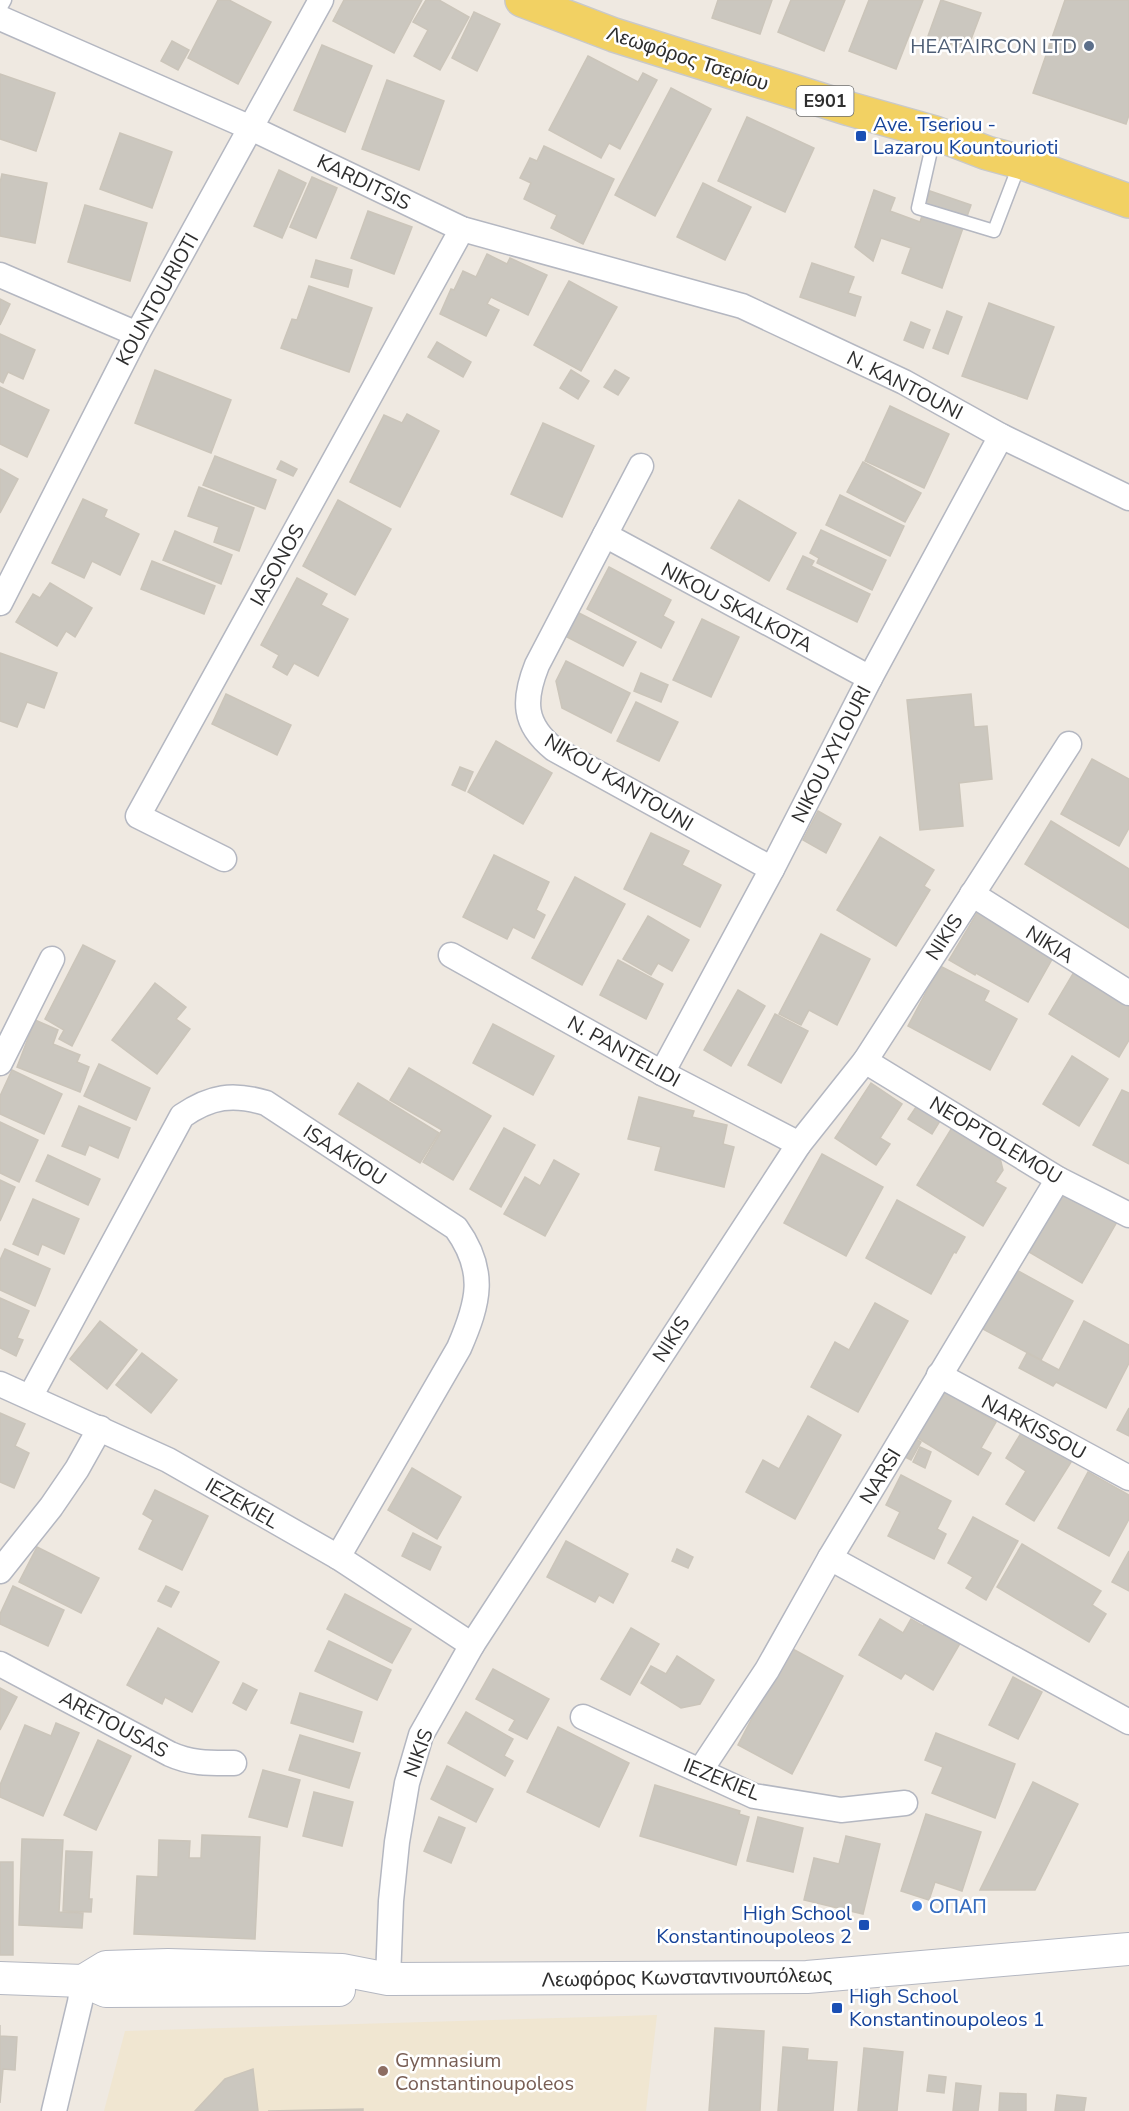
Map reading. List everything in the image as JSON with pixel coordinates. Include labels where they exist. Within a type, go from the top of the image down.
[{"type":"main road","name":"Λεωφόρος Τσερίου","points":[[522,0],[614,35],[850,109],[935,133],[1129,201]]},
{"type":"street","name":"KOUNTOURIOTI","points":[[0,603],[136,334],[321,0]]},
{"type":"street","name":"KARDITSIS","points":[[0,18],[251,128],[462,229],[742,306]]},
{"type":"street","name":"IASONOS","points":[[224,859],[138,816],[462,229]]},
{"type":"street","points":[[0,275],[136,334]]},
{"type":"street","name":"N. KANTOUNI","points":[[742,306],[904,382],[1001,436],[1129,498]]},
{"type":"street","name":"NIKOU XYLOURI","points":[[662,1073],[772,869],[870,678],[1001,436]]},
{"type":"street","name":"NIKOU KANTOUNI","points":[[641,466],[537,665],[529,685],[528,712],[534,729],[554,748],[772,869]]},
{"type":"street","name":"NIKOU SKALKOTA","points":[[605,535],[870,678]]},
{"type":"street","name":"NIKIS","points":[[388,1979],[391,1900],[397,1842],[407,1783],[421,1735],[472,1645],[799,1144],[865,1060],[1069,744]]},
{"type":"street","name":"NIKIA","points":[[972,894],[1129,993]]},
{"type":"street","name":"N. PANTELIDI","points":[[451,955],[662,1073],[799,1144]]},
{"type":"street","points":[[0,1063],[52,959]]},
{"type":"street","name":"NEOPTOLEMOU","points":[[865,1060],[1058,1179],[1129,1215]]},
{"type":"street","name":"ISAAKIOU","points":[[30,1397],[182,1116],[200,1104],[223,1098],[246,1097],[266,1103],[456,1228],[466,1242],[476,1276],[477,1296],[459,1348],[338,1557]]},
{"type":"street","name":"NARSI","points":[[700,1771],[767,1671],[830,1558],[1058,1179]]},
{"type":"street","name":"NARKISSOU","points":[[939,1375],[1129,1478]]},
{"type":"street","name":"IEZEKIEL","points":[[0,1384],[168,1460],[338,1557],[472,1645]]},
{"type":"street","points":[[0,1571],[51,1507],[77,1469],[100,1428]]},
{"type":"street","points":[[830,1558],[1129,1722]]},
{"type":"street","name":"ARETOUSAS","points":[[0,1664],[177,1758],[200,1764],[234,1763]]},
{"type":"street","name":"IEZEKIEL","points":[[583,1717],[754,1796],[841,1810],[905,1803]]},
{"type":"street","name":"Λεωφόρος Κωνσταντινουπόλεως","points":[[82,1981],[106,1967],[168,1965],[342,1970],[388,1979],[807,1977],[1129,1949]]},
{"type":"street","points":[[0,1978],[82,1981],[80,2002],[54,2111]]},
{"type":"lane","points":[[0,9],[4,0]]},
{"type":"lane","points":[[935,133],[918,207],[994,231],[1020,162]]},
{"type":"shaded area","name":"Gymnasium Constantinoupoleos","points":[[657,2015],[646,2111],[104,2111],[125,2031]]},
{"type":"building","points":[[218,0],[229,0],[271,22],[238,84],[188,58]]},
{"type":"building","points":[[344,0],[422,0],[394,53],[333,21]]},
{"type":"building","points":[[426,0],[439,0],[469,17],[440,70],[414,56],[428,30],[413,22]]},
{"type":"building","points":[[718,0],[772,0],[760,34],[712,18]]},
{"type":"building","points":[[791,0],[845,0],[824,51],[778,32]]},
{"type":"building","points":[[869,0],[923,0],[896,69],[849,51]]},
{"type":"building","points":[[941,0],[981,13],[967,50],[928,36]]},
{"type":"building","name":"HEATAIRCON LTD","points":[[1065,0],[1129,0],[1129,115],[1126,124],[1033,93]]},
{"type":"building","points":[[474,12],[500,24],[477,71],[452,58]]},
{"type":"building","points":[[172,41],[189,50],[178,70],[161,61]]},
{"type":"building","points":[[322,45],[372,66],[345,132],[294,110]]},
{"type":"building","points":[[588,56],[638,82],[643,73],[657,80],[620,149],[609,143],[601,158],[549,130]]},
{"type":"building","points":[[0,74],[55,93],[36,151],[0,139]]},
{"type":"building","points":[[387,80],[444,101],[419,170],[362,149]]},
{"type":"building","points":[[671,88],[711,109],[655,216],[615,195]]},
{"type":"building","points":[[747,117],[814,148],[785,212],[718,181]]},
{"type":"building","points":[[120,133],[172,152],[152,208],[100,189]]},
{"type":"building","points":[[544,146],[614,179],[583,244],[551,228],[557,215],[524,199],[531,183],[520,178],[530,158],[537,161]]},
{"type":"building","points":[[279,170],[306,183],[282,238],[254,226]]},
{"type":"building","points":[[2,174],[47,183],[35,243],[0,236]]},
{"type":"building","points":[[312,177],[337,188],[316,238],[290,227]]},
{"type":"building","points":[[703,183],[751,207],[725,260],[677,237]]},
{"type":"building","points":[[874,190],[895,198],[890,211],[920,222],[930,191],[971,205],[942,288],[902,273],[911,248],[881,238],[873,261],[855,247]]},
{"type":"building","points":[[85,205],[147,223],[130,281],[68,262]]},
{"type":"building","points":[[368,211],[412,227],[394,274],[351,258]]},
{"type":"building","points":[[487,254],[507,264],[510,258],[547,275],[528,315],[491,297],[487,304],[499,310],[486,336],[440,314],[451,289],[454,290],[463,271],[476,277]]},
{"type":"building","points":[[316,260],[352,270],[348,287],[311,277]]},
{"type":"building","points":[[812,263],[854,277],[848,293],[861,297],[855,316],[800,297]]},
{"type":"building","points":[[569,281],[617,307],[581,371],[534,345]]},
{"type":"building","points":[[309,286],[372,308],[349,372],[281,348],[292,319],[297,320]]},
{"type":"building","points":[[0,299],[10,304],[0,325]]},
{"type":"building","points":[[989,303],[1054,327],[1027,399],[962,376]]},
{"type":"building","points":[[947,311],[962,317],[948,354],[933,348]]},
{"type":"building","points":[[911,322],[930,330],[923,348],[904,340]]},
{"type":"building","points":[[0,334],[35,350],[23,379],[8,372],[3,383],[0,381]]},
{"type":"building","points":[[437,342],[471,362],[463,377],[428,357]]},
{"type":"building","points":[[155,370],[231,400],[211,453],[135,423]]},
{"type":"building","points":[[571,370],[589,381],[578,399],[560,388]]},
{"type":"building","points":[[615,370],[629,378],[618,395],[604,387]]},
{"type":"building","points":[[0,387],[49,410],[27,457],[0,444]]},
{"type":"building","points":[[890,406],[949,434],[924,488],[865,461]]},
{"type":"building","points":[[407,414],[439,431],[400,507],[350,482],[384,415],[402,423]]},
{"type":"building","points":[[543,423],[594,446],[562,517],[511,494]]},
{"type":"building","points":[[215,456],[276,480],[265,509],[203,485]]},
{"type":"building","points":[[281,461],[297,469],[293,476],[277,469]]},
{"type":"building","points":[[863,462],[921,493],[905,522],[847,492]]},
{"type":"building","points":[[0,469],[18,479],[0,513]]},
{"type":"building","points":[[199,487],[254,508],[239,551],[214,542],[219,527],[188,516]]},
{"type":"building","points":[[840,495],[904,526],[890,556],[826,525]]},
{"type":"building","points":[[83,499],[107,510],[104,517],[139,534],[120,575],[92,561],[84,578],[52,563]]},
{"type":"building","points":[[338,500],[391,529],[355,595],[303,566]]},
{"type":"building","points":[[739,500],[796,533],[769,581],[711,548]]},
{"type":"building","points":[[821,530],[886,560],[872,590],[817,563],[819,558],[810,553]]},
{"type":"building","points":[[175,531],[232,555],[221,584],[163,560]]},
{"type":"building","points":[[803,556],[814,561],[811,566],[870,594],[857,622],[787,589]]},
{"type":"building","points":[[152,561],[215,586],[204,614],[141,589]]},
{"type":"building","points":[[609,567],[671,600],[663,616],[674,622],[661,648],[587,609]]},
{"type":"building","points":[[297,578],[327,594],[321,605],[348,619],[318,676],[294,663],[287,675],[273,667],[279,655],[261,645]]},
{"type":"building","points":[[50,583],[92,608],[75,637],[66,631],[57,646],[16,622],[33,594],[40,598]]},
{"type":"building","points":[[577,612],[636,642],[623,666],[565,636]]},
{"type":"building","points":[[702,619],[739,637],[711,697],[673,680]]},
{"type":"building","points":[[0,653],[57,673],[44,708],[27,702],[17,727],[0,721]]},
{"type":"building","points":[[566,661],[630,693],[611,733],[562,708],[556,681]]},
{"type":"building","points":[[641,673],[668,685],[661,702],[634,691]]},
{"type":"building","points":[[226,694],[291,725],[277,755],[212,724]]},
{"type":"building","points":[[971,694],[974,727],[987,726],[992,779],[959,783],[963,826],[920,830],[907,700]]},
{"type":"building","points":[[636,702],[678,722],[659,761],[617,741]]},
{"type":"building","points":[[496,741],[552,773],[523,824],[468,792]]},
{"type":"building","points":[[1092,759],[1129,779],[1129,828],[1119,846],[1061,814]]},
{"type":"building","points":[[460,767],[473,772],[465,791],[452,785]]},
{"type":"building","points":[[818,811],[841,824],[826,853],[803,840]]},
{"type":"building","points":[[1051,821],[1129,869],[1129,928],[1025,864]]},
{"type":"building","points":[[651,833],[689,851],[682,865],[721,885],[700,927],[624,889]]},
{"type":"building","points":[[880,837],[934,870],[924,886],[930,890],[896,946],[837,910]]},
{"type":"building","points":[[494,855],[549,882],[536,910],[545,915],[534,938],[513,927],[507,939],[463,917]]},
{"type":"building","points":[[575,877],[625,904],[582,985],[532,958]]},
{"type":"building","points":[[980,908],[1055,954],[1028,1002],[949,960]]},
{"type":"building","points":[[648,916],[689,940],[672,971],[658,963],[651,975],[623,959]]},
{"type":"building","points":[[821,934],[870,959],[837,1025],[809,1010],[801,1025],[779,1014]]},
{"type":"building","points":[[83,945],[115,961],[72,1046],[59,1039],[64,1030],[45,1019]]},
{"type":"building","points":[[618,960],[663,984],[646,1019],[600,995]]},
{"type":"building","points":[[940,966],[989,991],[984,1001],[1017,1019],[990,1070],[908,1026]]},
{"type":"building","points":[[1077,967],[1129,999],[1129,1040],[1119,1057],[1049,1014]]},
{"type":"building","points":[[155,983],[186,1007],[176,1019],[190,1029],[157,1074],[112,1040]]},
{"type":"building","points":[[738,990],[765,1006],[731,1066],[704,1050]]},
{"type":"building","points":[[775,1014],[808,1031],[781,1083],[748,1065]]},
{"type":"building","points":[[35,1020],[58,1030],[53,1044],[80,1055],[77,1062],[89,1067],[80,1092],[17,1067]]},
{"type":"building","points":[[493,1024],[554,1056],[533,1095],[473,1063]]},
{"type":"building","points":[[1072,1056],[1108,1079],[1079,1126],[1043,1104]]},
{"type":"building","points":[[99,1064],[150,1088],[136,1120],[84,1096]]},
{"type":"building","points":[[409,1068],[491,1116],[453,1180],[423,1162],[442,1130],[390,1100]]},
{"type":"building","points":[[12,1070],[62,1094],[44,1134],[0,1114],[0,1096]]},
{"type":"building","points":[[358,1083],[439,1133],[420,1163],[339,1114]]},
{"type":"building","points":[[871,1083],[902,1104],[880,1138],[890,1144],[876,1165],[835,1138]]},
{"type":"building","points":[[1122,1090],[1129,1093],[1129,1164],[1093,1145]]},
{"type":"building","points":[[639,1097],[694,1111],[692,1117],[727,1125],[723,1144],[734,1147],[724,1187],[655,1170],[661,1147],[628,1139]]},
{"type":"building","points":[[920,1101],[943,1116],[932,1134],[908,1119]]},
{"type":"building","points":[[79,1106],[130,1128],[118,1158],[89,1145],[85,1155],[62,1146]]},
{"type":"building","points":[[0,1122],[38,1140],[19,1182],[0,1173]]},
{"type":"building","points":[[953,1126],[999,1154],[1003,1170],[995,1182],[1006,1188],[983,1226],[917,1185]]},
{"type":"building","points":[[504,1128],[535,1145],[501,1207],[470,1189]]},
{"type":"building","points":[[822,1154],[883,1187],[846,1256],[784,1223]]},
{"type":"building","points":[[48,1155],[100,1179],[88,1205],[36,1181]]},
{"type":"building","points":[[554,1160],[579,1174],[545,1236],[504,1214],[525,1177],[540,1186]]},
{"type":"building","points":[[0,1180],[15,1187],[0,1221]]},
{"type":"building","points":[[1065,1189],[1118,1220],[1082,1283],[1029,1252]]},
{"type":"building","points":[[33,1199],[79,1219],[64,1254],[42,1244],[38,1255],[13,1244]]},
{"type":"building","points":[[897,1200],[965,1237],[931,1294],[866,1258]]},
{"type":"building","points":[[5,1249],[50,1269],[35,1306],[0,1290],[0,1260]]},
{"type":"building","points":[[1011,1267],[1073,1301],[1041,1360],[979,1327]]},
{"type":"building","points":[[0,1298],[29,1311],[17,1338],[23,1340],[16,1356],[0,1348]]},
{"type":"building","points":[[875,1303],[908,1321],[858,1412],[811,1387],[835,1342],[849,1350]]},
{"type":"building","points":[[100,1321],[137,1350],[107,1389],[70,1359]]},
{"type":"building","points":[[1084,1321],[1129,1345],[1129,1363],[1106,1408],[1056,1382],[1053,1386],[1019,1368],[1027,1353],[1059,1370]]},
{"type":"building","points":[[142,1353],[177,1380],[151,1413],[116,1385]]},
{"type":"building","points":[[944,1391],[996,1422],[981,1448],[991,1453],[978,1475],[916,1437]]},
{"type":"building","points":[[1129,1408],[1129,1436],[1117,1430]]},
{"type":"building","points":[[0,1413],[25,1424],[15,1446],[29,1453],[14,1488],[0,1482]]},
{"type":"building","points":[[808,1416],[841,1435],[795,1519],[746,1492],[763,1460],[779,1469]]},
{"type":"building","points":[[1024,1428],[1073,1459],[1034,1521],[1006,1504],[1026,1471],[1006,1458]]},
{"type":"building","points":[[908,1434],[921,1442],[911,1460],[897,1453]]},
{"type":"building","points":[[920,1447],[931,1452],[925,1468],[913,1462]]},
{"type":"building","points":[[412,1468],[461,1497],[437,1539],[388,1510]]},
{"type":"building","points":[[1088,1472],[1129,1495],[1129,1519],[1109,1556],[1058,1528]]},
{"type":"building","points":[[901,1475],[951,1501],[937,1529],[946,1534],[934,1559],[888,1536],[900,1512],[886,1505]]},
{"type":"building","points":[[155,1490],[208,1516],[182,1570],[139,1549],[153,1520],[143,1514]]},
{"type":"building","points":[[973,1517],[1018,1541],[986,1600],[966,1588],[973,1577],[948,1563]]},
{"type":"building","points":[[413,1533],[441,1547],[430,1570],[402,1556]]},
{"type":"building","points":[[566,1541],[628,1574],[613,1603],[599,1595],[595,1602],[547,1577]]},
{"type":"building","points":[[1022,1544],[1101,1591],[1092,1605],[1106,1614],[1089,1642],[997,1587]]},
{"type":"building","points":[[37,1547],[99,1578],[81,1613],[19,1582]]},
{"type":"building","points":[[677,1549],[693,1557],[688,1568],[672,1561]]},
{"type":"building","points":[[1129,1551],[1129,1591],[1112,1582]]},
{"type":"building","points":[[13,1586],[64,1610],[48,1646],[0,1624],[0,1614]]},
{"type":"building","points":[[166,1586],[179,1592],[171,1607],[158,1601]]},
{"type":"building","points":[[345,1594],[411,1629],[392,1663],[327,1629]]},
{"type":"building","points":[[880,1619],[903,1633],[911,1619],[923,1626],[927,1620],[962,1640],[933,1690],[905,1673],[901,1679],[859,1655]]},
{"type":"building","points":[[158,1628],[219,1662],[192,1712],[165,1697],[162,1704],[127,1685]]},
{"type":"building","points":[[631,1628],[659,1644],[630,1695],[601,1679]]},
{"type":"building","points":[[329,1641],[391,1670],[377,1700],[315,1671]]},
{"type":"building","points":[[789,1647],[843,1676],[792,1774],[738,1745]]},
{"type":"building","points":[[677,1656],[714,1680],[700,1704],[681,1708],[641,1683],[651,1666],[666,1674]]},
{"type":"building","points":[[493,1669],[549,1699],[527,1739],[509,1730],[515,1720],[476,1699]]},
{"type":"building","points":[[1013,1677],[1042,1692],[1018,1739],[989,1725]]},
{"type":"building","points":[[243,1683],[257,1690],[246,1710],[233,1703]]},
{"type":"building","points":[[0,1688],[17,1697],[0,1730]]},
{"type":"building","points":[[300,1693],[362,1712],[353,1742],[291,1723]]},
{"type":"building","points":[[466,1712],[513,1739],[504,1756],[513,1761],[505,1776],[448,1743]]},
{"type":"building","points":[[56,1723],[79,1733],[43,1816],[0,1797],[0,1785],[25,1725],[51,1736]]},
{"type":"building","points":[[558,1727],[629,1763],[599,1827],[527,1792]]},
{"type":"building","points":[[936,1733],[1015,1764],[995,1818],[932,1793],[943,1767],[925,1760]]},
{"type":"building","points":[[300,1735],[360,1753],[349,1788],[289,1770]]},
{"type":"building","points":[[98,1740],[131,1756],[96,1830],[64,1815]]},
{"type":"building","points":[[447,1766],[493,1789],[476,1822],[431,1799]]},
{"type":"building","points":[[263,1770],[300,1780],[287,1827],[249,1817]]},
{"type":"building","points":[[1033,1782],[1078,1804],[1035,1890],[980,1890]]},
{"type":"building","points":[[655,1785],[740,1811],[739,1814],[749,1817],[736,1865],[640,1836]]},
{"type":"building","points":[[314,1792],[353,1802],[342,1846],[303,1836]]},
{"type":"building","points":[[926,1814],[981,1832],[962,1891],[935,1882],[929,1900],[901,1891]]},
{"type":"building","points":[[439,1817],[465,1828],[451,1863],[424,1851]]},
{"type":"building","points":[[758,1817],[803,1828],[793,1872],[747,1861]]},
{"type":"building","points":[[202,1835],[260,1837],[255,1939],[134,1934],[137,1876],[158,1877],[159,1840],[190,1841],[189,1858],[201,1858]]},
{"type":"building","points":[[846,1836],[880,1844],[863,1914],[804,1900],[814,1858],[839,1864]]},
{"type":"building","points":[[22,1839],[63,1840],[59,1912],[83,1913],[82,1928],[19,1925]]},
{"type":"building","points":[[66,1851],[92,1852],[89,1899],[92,1899],[91,1912],[63,1911]]},
{"type":"building","points":[[0,1862],[13,1862],[13,1955],[0,1955]]},
{"type":"building","points":[[715,2028],[764,2031],[760,2111],[709,2111]]},
{"type":"building","points":[[0,2036],[17,2037],[15,2070],[3,2069],[0,2103]]},
{"type":"building","points":[[783,2047],[808,2049],[807,2060],[837,2062],[833,2111],[778,2111]]},
{"type":"building","points":[[864,2048],[903,2052],[897,2111],[858,2111]]},
{"type":"building","points":[[253,2069],[258,2111],[195,2111],[225,2079]]},
{"type":"building","points":[[929,2075],[946,2077],[944,2093],[927,2091]]},
{"type":"building","points":[[956,2083],[981,2086],[978,2111],[953,2111]]},
{"type":"building","points":[[1000,2093],[1026,2094],[1026,2111],[999,2111]]},
{"type":"building","points":[[1057,2095],[1086,2098],[1084,2111],[1055,2111]]},
{"type":"building","name":"Gymnasium Constantinoupoleos","points":[[363,2109],[363,2111],[268,2111]]},
{"type":"place","name":"HEATAIRCON LTD","points":[[1089,46]]},
{"type":"place","name":"Ave. Tseriou - Lazarou Kountourioti","points":[[861,136]]},
{"type":"place","name":"ΟΠΑΠ","points":[[917,1906]]},
{"type":"place","name":"High School Konstantinoupoleos 2","points":[[864,1925]]},
{"type":"place","name":"High School Konstantinoupoleos 1","points":[[837,2008]]},
{"type":"place","name":"Gymnasium Constantinoupoleos","points":[[383,2071]]}]
